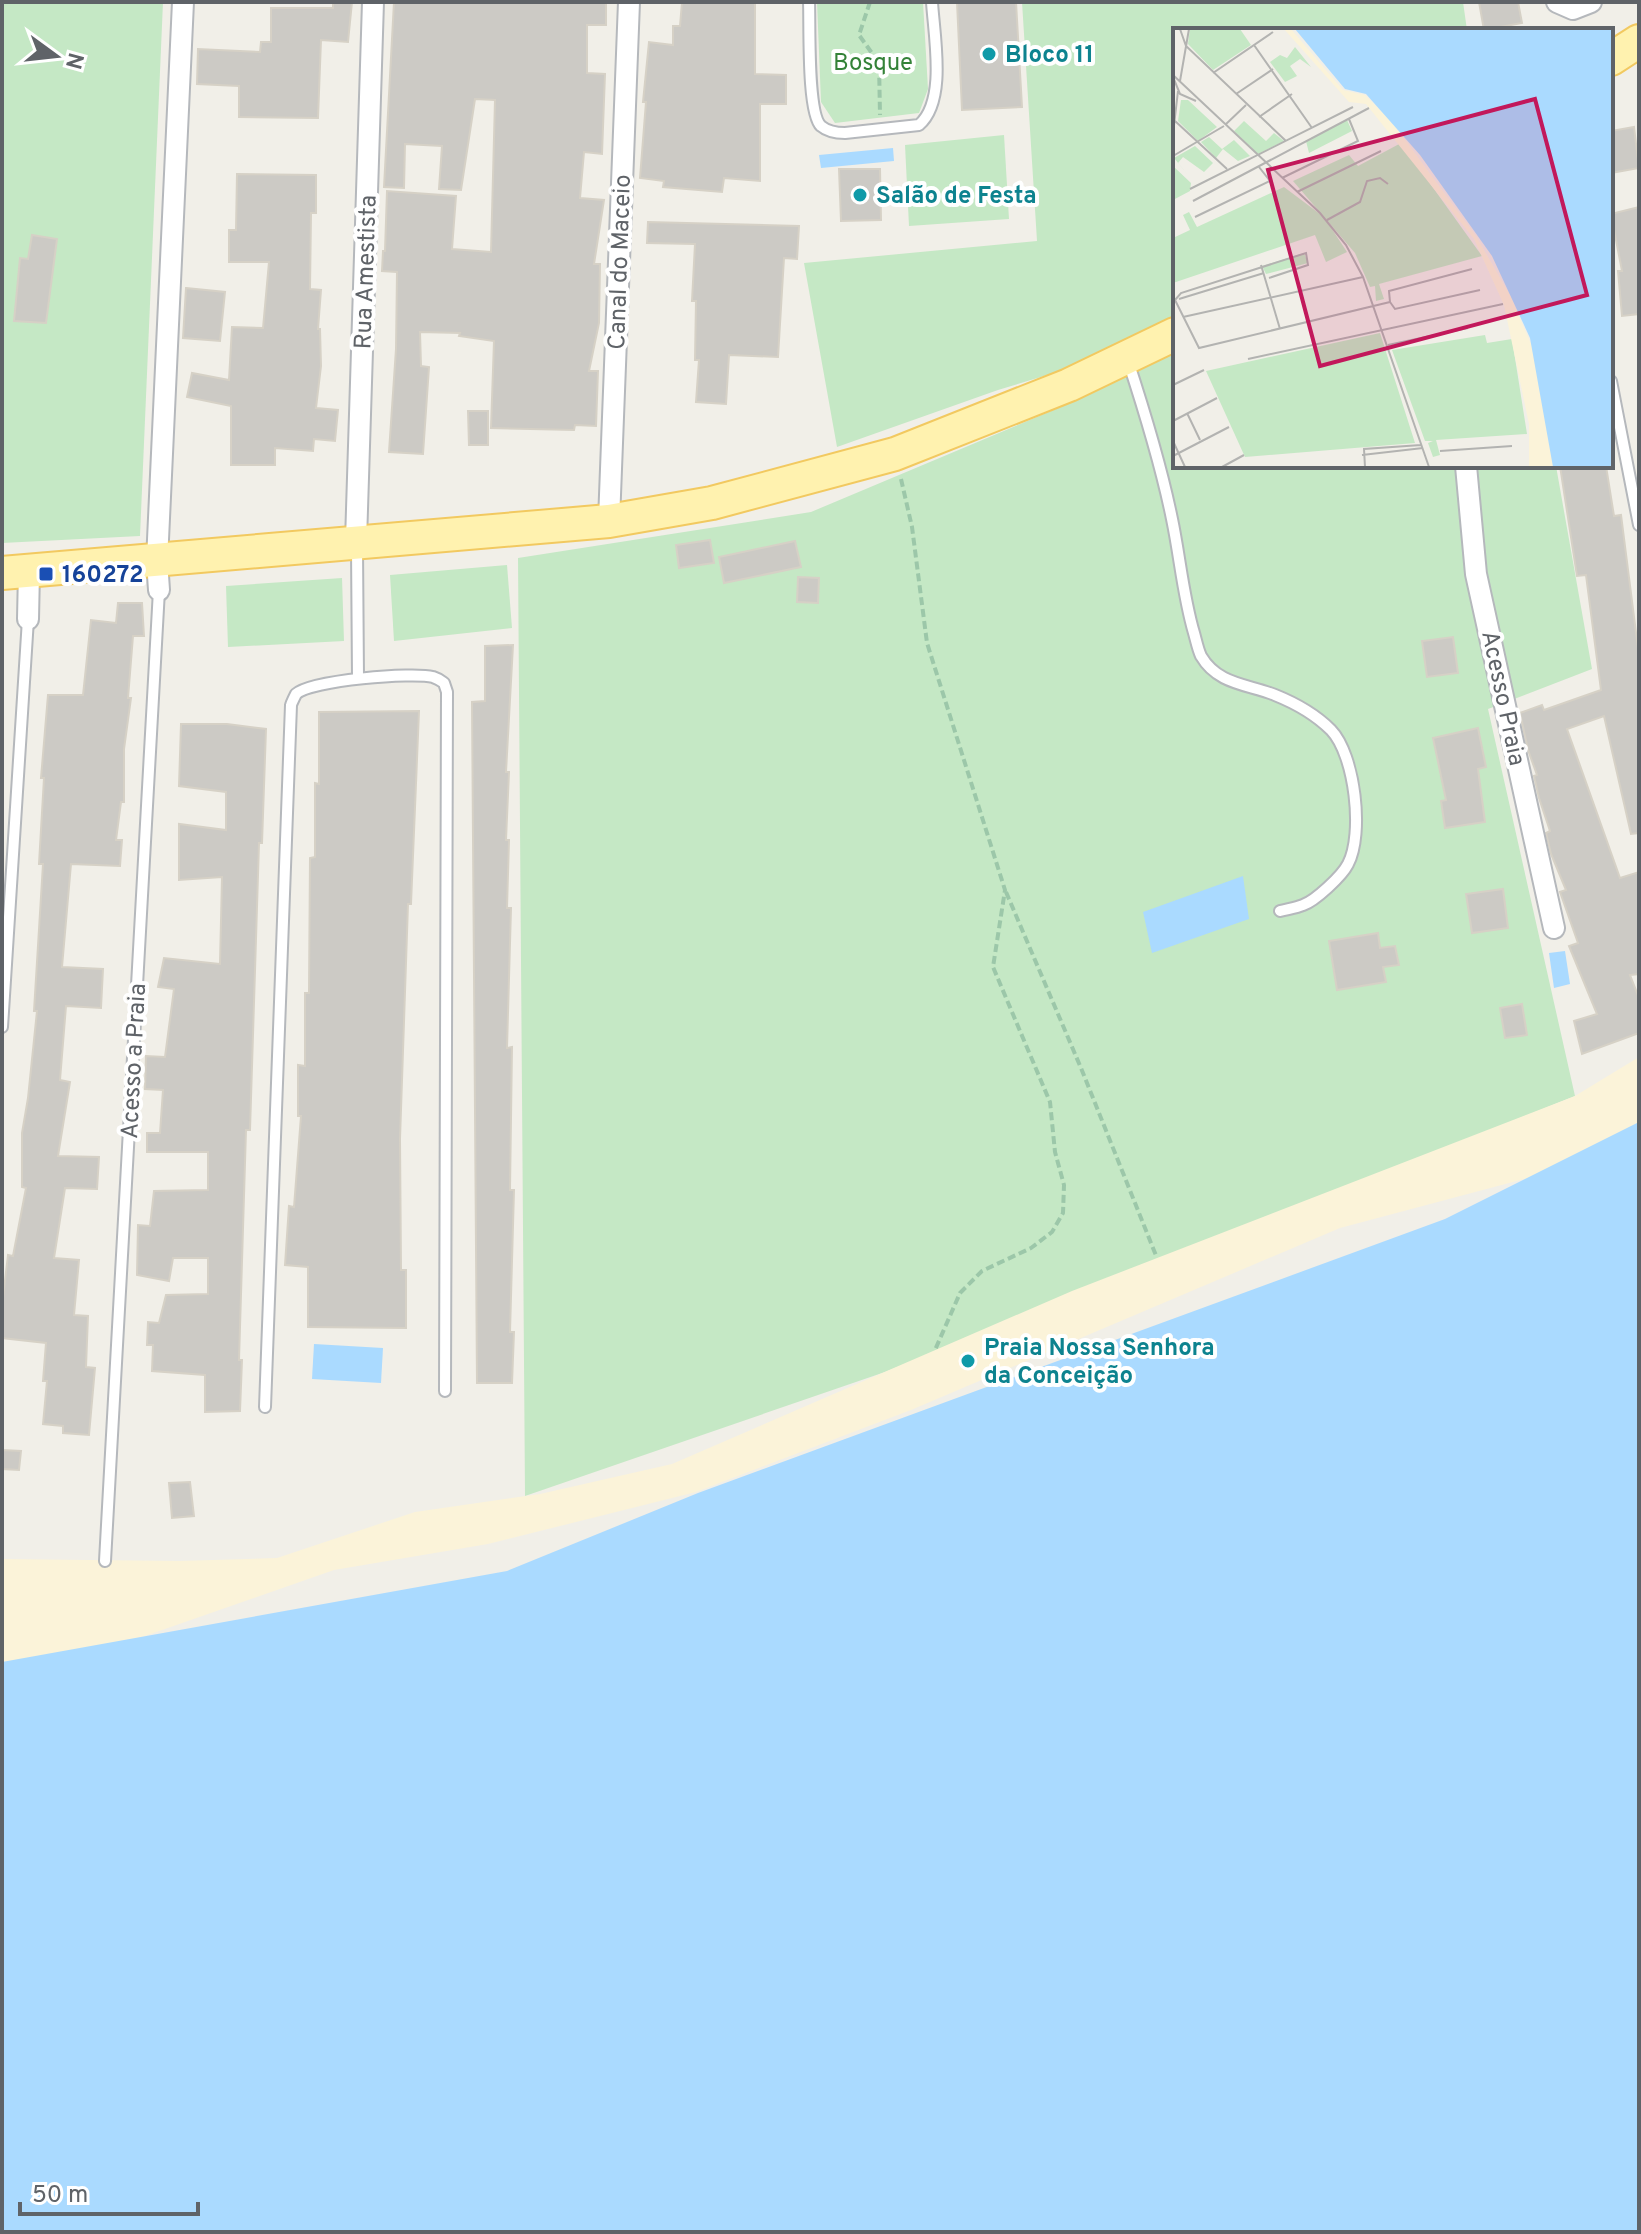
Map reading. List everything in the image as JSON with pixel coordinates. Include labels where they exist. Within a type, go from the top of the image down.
[{"type":"main road","points":[[1613,58],[1639,41]]},
{"type":"main road","points":[[15,572],[158,576],[356,541],[609,521],[712,503],[895,454],[1069,385],[1173,335]]},
{"type":"street","points":[[158,576],[183,2]]},
{"type":"street","name":"Rua Amestista","points":[[356,541],[373,2]]},
{"type":"street","name":"Canal do Maceio","points":[[609,521],[629,2]]},
{"type":"street","name":"Acesso Praia","points":[[1466,468],[1476,574],[1554,928]]},
{"type":"street","points":[[15,572],[28,619]]},
{"type":"lane","points":[[809,2],[813,106],[822,127],[833,133],[919,125],[931,111],[936,65],[932,2]]},
{"type":"lane","points":[[1128,359],[1153,438],[1173,522],[1187,608],[1201,656],[1215,674],[1234,684],[1272,694],[1309,711],[1333,732],[1346,755],[1355,795],[1355,835],[1348,864],[1331,885],[1307,904],[1280,911]]},
{"type":"lane","points":[[1613,391],[1639,525]]},
{"type":"lane","points":[[356,541],[358,678]]},
{"type":"lane","name":"Acesso a Praia","points":[[105,1561],[158,576]]},
{"type":"lane","points":[[2,1027],[28,619]]},
{"type":"lane","points":[[265,1407],[291,705],[296,694],[305,689],[358,678],[428,676],[444,683],[447,692],[445,1391]]},
{"type":"path","points":[[870,2],[859,35],[879,63],[881,130]]},
{"type":"path","points":[[895,454],[912,527],[927,643],[1005,890],[1157,1258]]},
{"type":"path","points":[[935,1350],[960,1293],[982,1271],[1031,1248],[1052,1232],[1063,1213],[1064,1185],[1055,1152],[1050,1102],[993,967],[1005,890]]},
{"type":"green space","points":[[2,2],[163,2],[140,536],[2,543]]},
{"type":"green space","name":"Bosque","points":[[817,2],[923,2],[928,89],[919,113],[835,123],[821,102]]},
{"type":"green space","points":[[1022,2],[1463,2],[1467,28],[1173,28],[1173,333],[1163,340],[998,390],[837,447],[804,263],[1037,241]]},
{"type":"green space","points":[[1004,135],[1009,219],[909,226],[905,145]]},
{"type":"green space","points":[[1173,349],[1173,468],[1556,468],[1592,669],[1488,709],[1575,1096],[885,1372],[525,1496],[518,558],[811,512],[1082,398]]},
{"type":"green space","points":[[507,565],[512,628],[394,641],[390,575]]},
{"type":"green space","points":[[342,578],[344,641],[228,647],[226,586]]},
{"type":"sand","name":"Praia Nossa Senhora da Conceição","points":[[1639,1057],[1639,1135],[1581,1164],[1340,1228],[911,1410],[696,1492],[488,1544],[334,1570],[142,1637],[2,1664],[2,1559],[179,1561],[277,1558],[415,1512],[540,1494],[672,1464],[1072,1291],[1575,1096]]},
{"type":"water","points":[[893,148],[894,161],[821,168],[819,155]]},
{"type":"water","points":[[1243,876],[1249,919],[1152,953],[1143,912]]},
{"type":"water","points":[[1565,951],[1570,984],[1554,988],[1549,953]]},
{"type":"water","points":[[1639,1122],[1639,2232],[2,2232],[2,1662],[507,1571],[698,1493],[1445,1219]]},
{"type":"water","points":[[314,1344],[383,1348],[381,1383],[312,1379]]},
{"type":"building","points":[[333,2],[352,2],[348,42],[321,40],[318,118],[239,117],[239,86],[197,84],[198,49],[260,52],[261,42],[271,42],[271,8],[333,8]]},
{"type":"building","points":[[394,2],[606,2],[606,25],[587,25],[587,73],[605,74],[602,154],[584,152],[580,198],[604,200],[594,264],[600,264],[599,323],[589,371],[598,371],[596,426],[575,425],[574,430],[491,428],[494,341],[459,336],[460,333],[420,332],[421,366],[429,367],[423,454],[389,452],[396,349],[397,272],[382,271],[387,191],[456,196],[452,249],[491,252],[495,100],[475,99],[461,190],[439,189],[442,146],[405,144],[404,188],[384,187]]},
{"type":"building","points":[[682,2],[755,2],[755,74],[786,75],[786,104],[760,104],[760,181],[724,178],[722,192],[663,187],[664,181],[640,178],[649,42],[673,45],[673,26],[680,26]]},
{"type":"building","name":"Bloco 11","points":[[957,2],[1016,2],[1022,107],[962,110]]},
{"type":"building","points":[[1479,2],[1518,2],[1522,23],[1484,28]]},
{"type":"building","points":[[1634,127],[1639,168],[1613,173],[1613,131]]},
{"type":"building","name":"Salão de Festa","points":[[839,169],[880,169],[881,220],[841,221]]},
{"type":"building","points":[[237,174],[316,175],[316,213],[311,213],[310,289],[321,290],[318,329],[321,366],[316,408],[338,410],[335,441],[314,439],[313,451],[275,448],[275,465],[231,465],[231,406],[187,397],[192,373],[229,380],[232,327],[263,328],[269,262],[229,262],[229,230],[236,230]]},
{"type":"building","points":[[1639,207],[1639,314],[1622,316],[1618,271],[1622,271],[1613,214]]},
{"type":"building","points":[[648,222],[799,226],[797,259],[784,258],[778,357],[729,355],[726,404],[696,402],[699,360],[695,360],[696,301],[692,301],[695,244],[647,243]]},
{"type":"building","points":[[32,235],[57,239],[46,323],[14,321],[20,258],[28,259]]},
{"type":"building","points":[[186,288],[225,292],[220,341],[183,338]]},
{"type":"building","points":[[468,411],[488,411],[488,445],[469,445]]},
{"type":"building","points":[[1560,468],[1606,468],[1614,516],[1621,515],[1639,656],[1639,833],[1631,834],[1604,716],[1567,729],[1620,878],[1639,872],[1639,974],[1630,975],[1639,998],[1639,1033],[1582,1054],[1574,1021],[1597,1014],[1569,946],[1578,943],[1560,892],[1566,890],[1551,854],[1546,833],[1550,831],[1539,798],[1534,776],[1537,775],[1520,713],[1542,705],[1544,710],[1601,690],[1586,575],[1577,576]]},
{"type":"building","points":[[710,540],[714,563],[679,568],[676,545]]},
{"type":"building","points":[[795,541],[801,567],[724,583],[719,557]]},
{"type":"building","points":[[798,577],[819,578],[818,603],[797,602]]},
{"type":"building","points":[[118,603],[142,603],[144,636],[133,636],[128,698],[131,698],[124,749],[124,802],[121,802],[116,840],[122,840],[120,866],[71,864],[62,967],[103,969],[101,1008],[66,1006],[60,1080],[70,1082],[58,1156],[99,1157],[97,1189],[65,1188],[54,1258],[79,1260],[74,1315],[88,1316],[86,1367],[95,1368],[89,1435],[63,1433],[63,1426],[43,1424],[47,1381],[43,1381],[46,1343],[2,1338],[2,1306],[8,1255],[13,1256],[26,1188],[22,1187],[22,1133],[37,1011],[34,1011],[43,864],[39,864],[44,778],[41,778],[48,695],[83,695],[91,620],[116,623]]},
{"type":"building","points":[[1453,637],[1458,673],[1427,677],[1422,641]]},
{"type":"building","points":[[513,645],[506,772],[509,772],[507,908],[511,908],[507,1048],[512,1047],[510,1190],[514,1190],[510,1332],[514,1332],[512,1383],[477,1383],[472,702],[485,701],[485,646]]},
{"type":"building","points":[[419,711],[411,904],[408,904],[400,1139],[401,1270],[406,1270],[406,1328],[308,1327],[308,1267],[285,1265],[289,1206],[294,1207],[301,1116],[298,1116],[298,1065],[305,1066],[310,858],[315,857],[319,712]]},
{"type":"building","points":[[181,724],[227,724],[266,729],[262,843],[259,843],[250,1130],[246,1130],[240,1411],[205,1412],[205,1375],[152,1371],[153,1345],[147,1345],[148,1322],[159,1323],[166,1295],[208,1294],[208,1258],[173,1258],[169,1281],[137,1275],[138,1225],[150,1226],[154,1191],[208,1190],[208,1152],[147,1152],[147,1133],[160,1133],[163,1090],[145,1089],[146,1056],[165,1057],[174,989],[158,987],[164,958],[220,964],[222,877],[179,880],[179,824],[226,830],[226,792],[179,786]]},
{"type":"building","points":[[1478,728],[1486,767],[1478,769],[1485,822],[1445,828],[1441,801],[1446,800],[1433,738]]},
{"type":"building","points":[[1503,889],[1508,928],[1472,933],[1466,894]]},
{"type":"building","points":[[1378,933],[1380,948],[1395,946],[1399,965],[1383,967],[1386,982],[1337,990],[1329,941]]},
{"type":"building","points":[[1522,1004],[1527,1035],[1505,1038],[1500,1008]]},
{"type":"building","points":[[2,1450],[21,1451],[19,1470],[2,1469]]},
{"type":"building","points":[[190,1482],[194,1516],[172,1518],[169,1483]]},
{"type":"place","name":"Bloco 11","points":[[989,54]]},
{"type":"place","name":"Salão de Festa","points":[[860,195]]},
{"type":"place","name":"160272","points":[[46,574]]},
{"type":"place","name":"Praia Nossa Senhora da Conceição","points":[[968,1361]]}]
